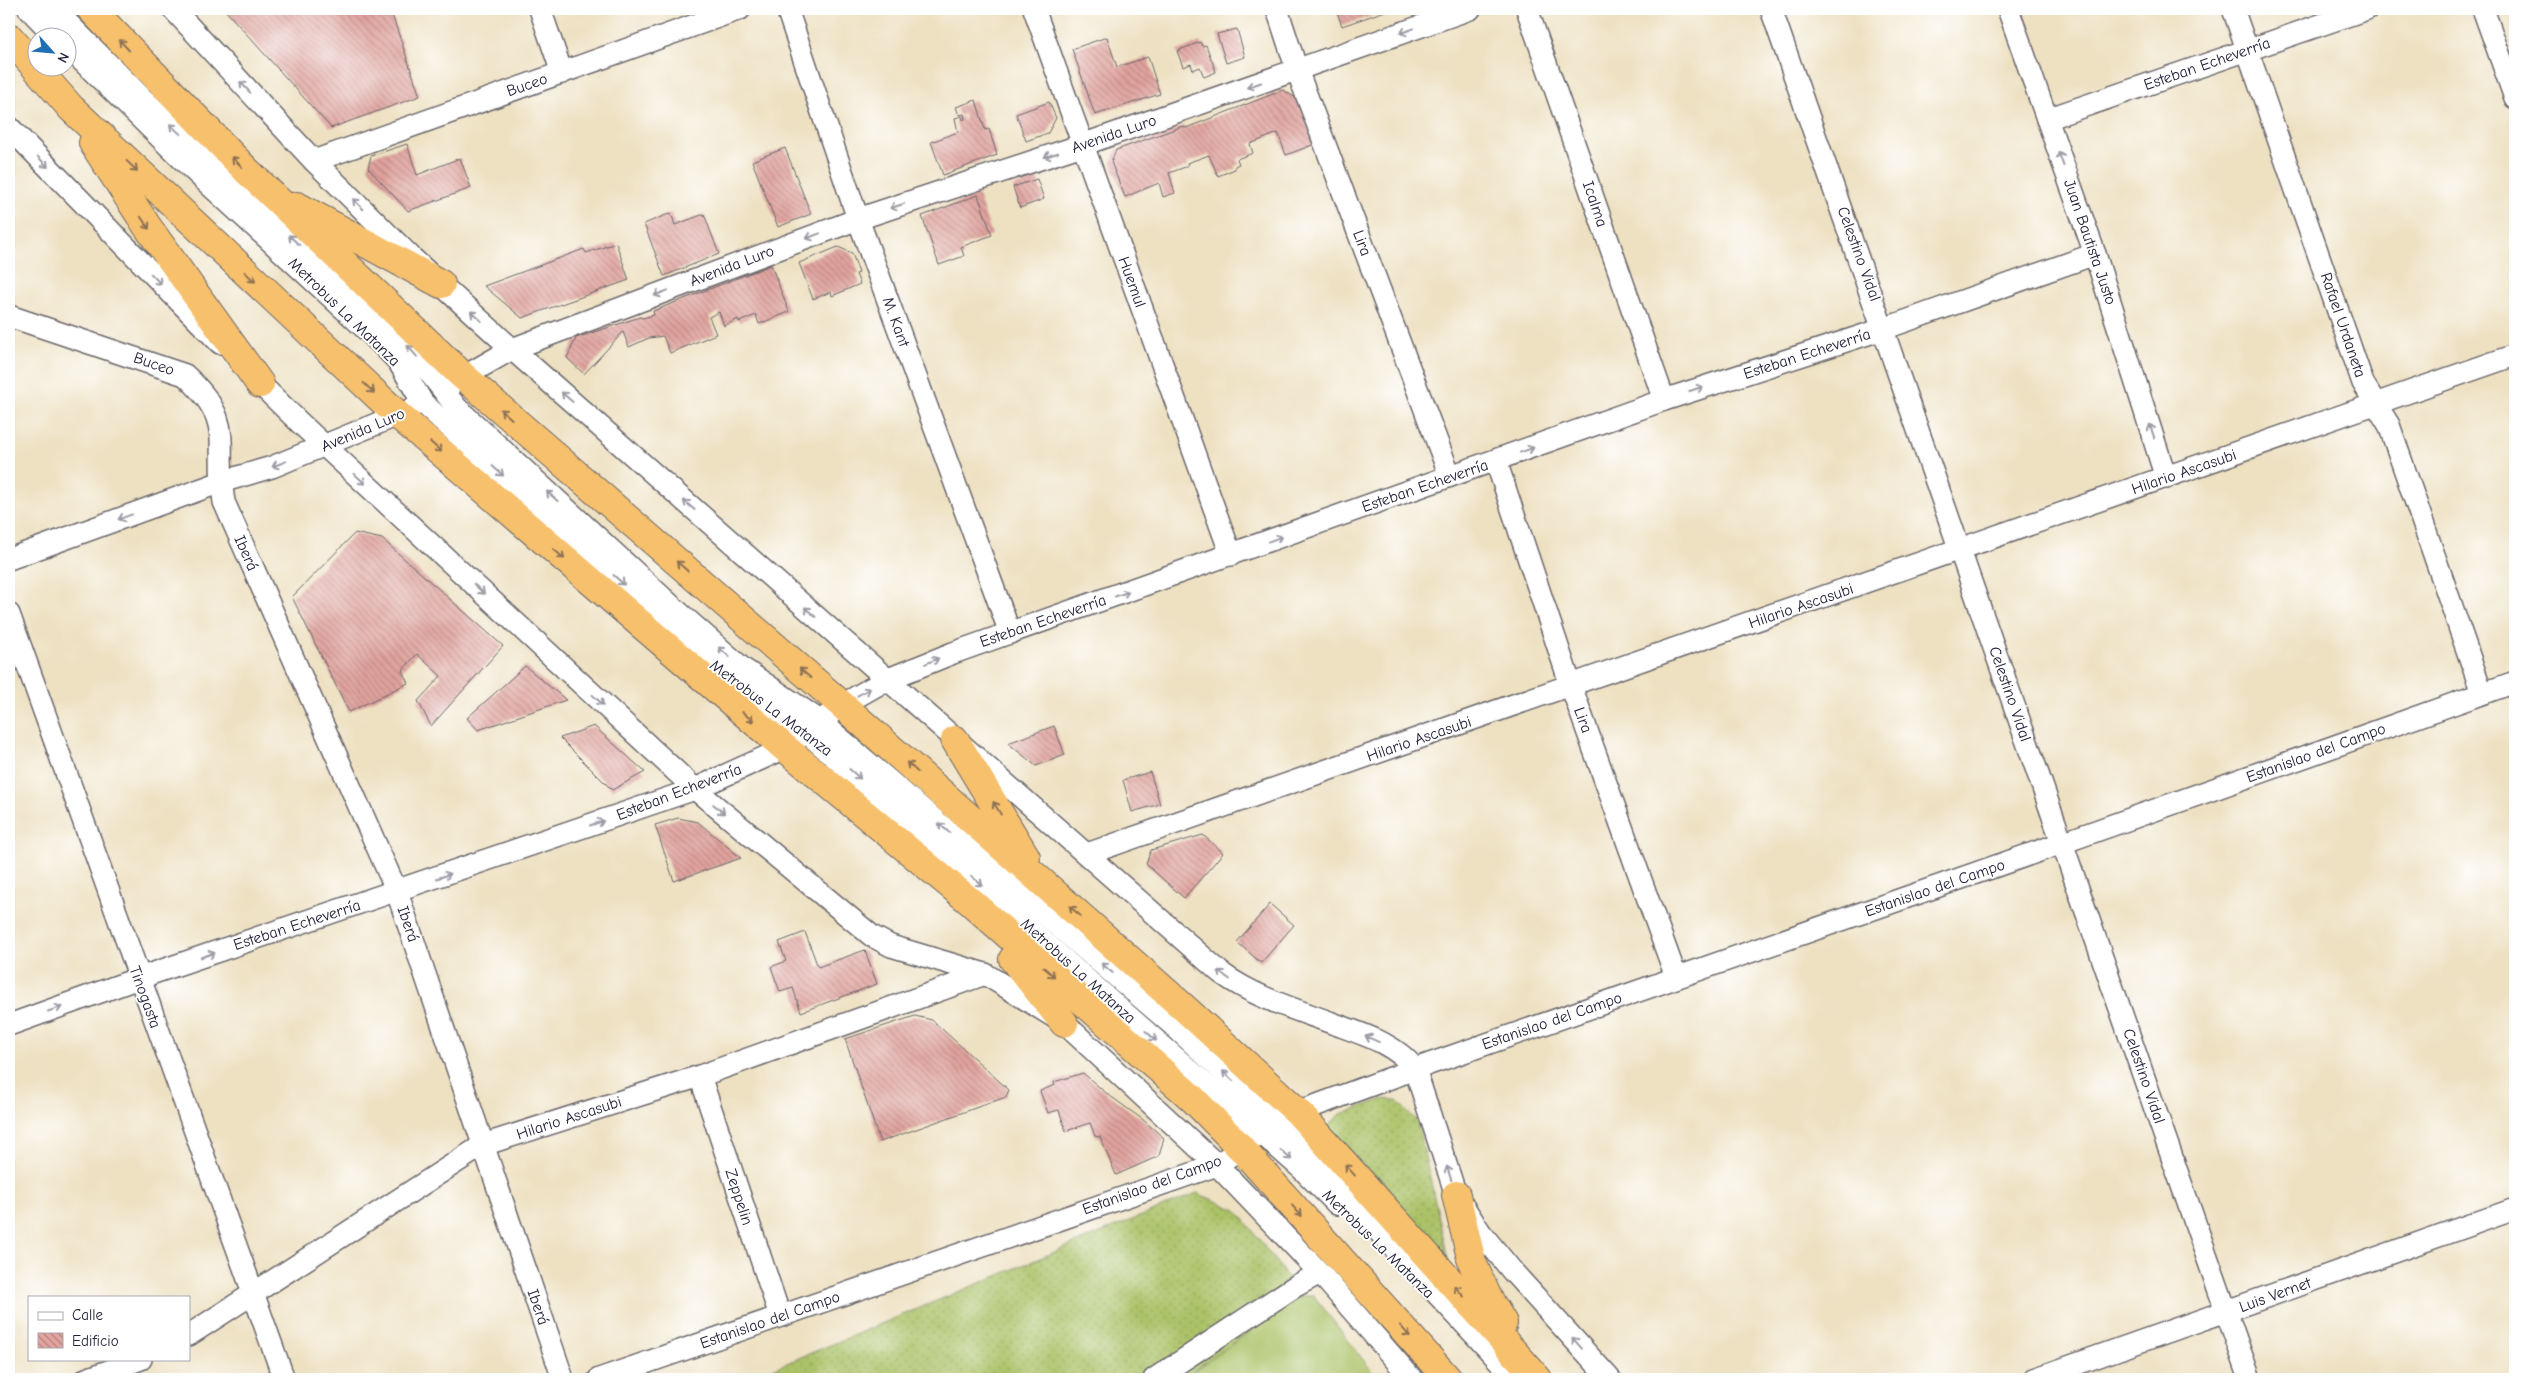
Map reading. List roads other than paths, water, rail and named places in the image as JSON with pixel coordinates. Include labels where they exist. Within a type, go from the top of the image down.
[{"type":"highway","points":[[91,9],[452,383],[842,705],[1183,1006],[1240,1061],[1269,1129],[1448,1379]]},
{"type":"highway","points":[[9,37],[71,108],[399,416],[784,748],[972,903],[1192,1098],[1269,1129],[1538,1379]]},
{"type":"highway","points":[[71,108],[147,226],[260,384]]},
{"type":"highway","points":[[264,188],[441,284]]},
{"type":"highway","points":[[955,740],[1040,880]]},
{"type":"highway","points":[[972,903],[993,934],[1064,1023]]},
{"type":"highway","points":[[1456,1195],[1472,1262],[1488,1298],[1512,1337],[1542,1379]]},
{"type":"street","points":[[29,9],[47,28]]},
{"type":"street","name":"Metrobus La Matanza","points":[[54,9],[143,99],[410,349],[452,383],[457,408],[494,444],[742,668],[1176,1028],[1269,1129],[1516,1379]]},
{"type":"street","points":[[173,9],[314,161],[441,284],[886,680],[1221,973],[1239,986],[1394,1048],[1405,1057],[1415,1069],[1456,1195],[1481,1233],[1513,1272],[1610,1379]]},
{"type":"street","points":[[540,9],[562,73]]},
{"type":"street","name":"Buceo","points":[[314,161],[740,9]]},
{"type":"street","name":"M. Kant","points":[[788,9],[858,219],[1010,633]]},
{"type":"street","name":"Huemul","points":[[1034,9],[1231,555]]},
{"type":"street","name":"Lira","points":[[1277,9],[1297,70],[1450,476]]},
{"type":"street","name":"Avenida Luro","points":[[9,559],[221,482],[272,467],[399,416],[512,349],[858,219],[1082,145],[1470,9]]},
{"type":"street","name":"Icalma","points":[[1526,9],[1664,400]]},
{"type":"street","name":"Celestino Vidal","points":[[1771,9],[1886,328],[1960,550],[2250,1379]]},
{"type":"street","name":"Juan Bautista Justo","points":[[2008,9],[2095,254],[2166,478]]},
{"type":"street","name":"Rafael Urdaneta","points":[[2233,9],[2363,383],[2389,425],[2482,694]]},
{"type":"street","name":"Esteban Echeverría","points":[[2047,119],[2367,9]]},
{"type":"street","points":[[2483,9],[2515,98]]},
{"type":"street","name":"Metrobus La Matanza","points":[[78,57],[191,168],[398,361],[423,403],[735,685],[813,726]]},
{"type":"street","points":[[9,127],[260,384],[324,446],[695,789],[872,936],[891,946],[985,974],[1064,1023],[1217,1165],[1320,1273],[1412,1379]]},
{"type":"street","name":"Esteban Echeverría","points":[[9,1025],[139,978],[398,892],[695,789],[784,748],[842,705],[886,680],[1010,633],[1664,400],[1886,328],[2095,254]]},
{"type":"street","name":"Buceo","points":[[9,316],[185,375],[204,393],[219,418],[223,441],[221,482]]},
{"type":"street","name":"Hilario Ascasubi","points":[[1087,854],[2378,405],[2515,355]]},
{"type":"street","name":"Lira","points":[[1496,461],[1571,686],[1676,977]]},
{"type":"street","name":"Iberá","points":[[221,482],[224,502],[398,892],[563,1379]]},
{"type":"street","name":"Tinogasta","points":[[9,614],[284,1379]]},
{"type":"street","name":"Estanislao del Campo","points":[[599,1379],[1217,1165],[1269,1129],[1415,1069],[2062,843],[2515,682]]},
{"type":"street","name":"Hilario Ascasubi","points":[[190,1334],[483,1145],[700,1076],[985,974]]},
{"type":"street","name":"Zeppelin","points":[[700,1076],[780,1316]]},
{"type":"street","name":"Metrobus La Matanza","points":[[1269,1129],[1302,1170],[1463,1327],[1508,1379]]},
{"type":"street","name":"Luis Vernet","points":[[2034,1379],[2515,1209]]},
{"type":"street","points":[[1154,1379],[1294,1287],[1320,1273]]},
{"type":"street","points":[[86,1379],[138,1360]]}]
